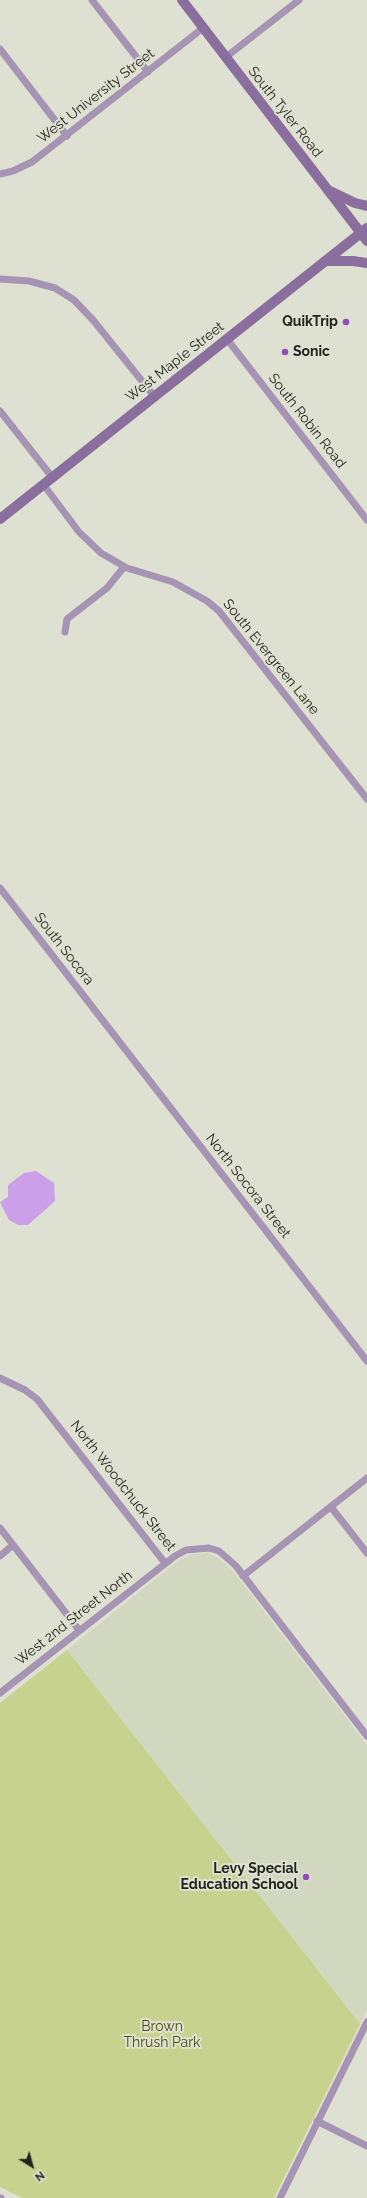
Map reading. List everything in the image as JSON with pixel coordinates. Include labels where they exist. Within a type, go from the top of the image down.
[{"type":"main road","name":"South Tyler Road","points":[[182,0],[328,190],[365,234]]},
{"type":"main road","points":[[328,190],[355,203],[367,206]]},
{"type":"main road","name":"West Maple Street","points":[[0,519],[325,261],[365,234]]},
{"type":"main road","points":[[325,261],[353,260],[367,263]]},
{"type":"street","points":[[92,0],[148,72]]},
{"type":"street","points":[[226,57],[299,0]]},
{"type":"street","name":"West University Street","points":[[0,174],[13,171],[32,162],[203,28]]},
{"type":"street","points":[[0,49],[66,136]]},
{"type":"street","points":[[0,279],[29,281],[55,288],[74,300],[93,320],[154,396]]},
{"type":"street","name":"South Robin Road","points":[[227,339],[367,520]]},
{"type":"street","points":[[0,412],[52,477]]},
{"type":"street","name":"South Evergreen Lane","points":[[43,484],[90,544],[107,557],[124,566],[173,582],[208,601],[219,611],[367,799]]},
{"type":"street","points":[[65,632],[67,619],[107,588],[124,566]]},
{"type":"street","name":"South Socora","points":[[0,888],[108,1026]]},
{"type":"street","name":"North Socora Street","points":[[108,1026],[367,1361]]},
{"type":"street","name":"North Woodchuck Street","points":[[0,1378],[25,1390],[36,1399],[165,1563],[186,1550],[209,1548],[219,1551],[226,1556],[367,1736]]},
{"type":"street","points":[[243,1576],[367,1478]]},
{"type":"street","points":[[331,1507],[367,1553]]},
{"type":"street","points":[[0,1528],[80,1630]]},
{"type":"street","points":[[0,1556],[13,1545]]},
{"type":"street","name":"West 2nd Street North","points":[[0,1693],[165,1563]]},
{"type":"street","points":[[280,2198],[367,2022]]},
{"type":"street","points":[[317,2121],[367,2146]]},
{"type":"shaded area","points":[[36,1171],[54,1183],[55,1201],[28,1225],[18,1225],[9,1220],[0,1202],[8,1197],[8,1185],[24,1173]]},
{"type":"shaded area","name":"Levy Special Education School","points":[[208,1553],[221,1560],[233,1571],[367,1745],[367,2009],[360,2024],[67,1650],[178,1561],[192,1554]]},
{"type":"green space","name":"Brown Thrush Park","points":[[67,1650],[360,2024],[274,2198],[22,2198],[0,2187],[0,1703]]},
{"type":"place","name":"QuikTrip","points":[[346,322]]},
{"type":"place","name":"Sonic","points":[[285,352]]},
{"type":"place","name":"Levy Special Education School","points":[[306,1877]]}]
